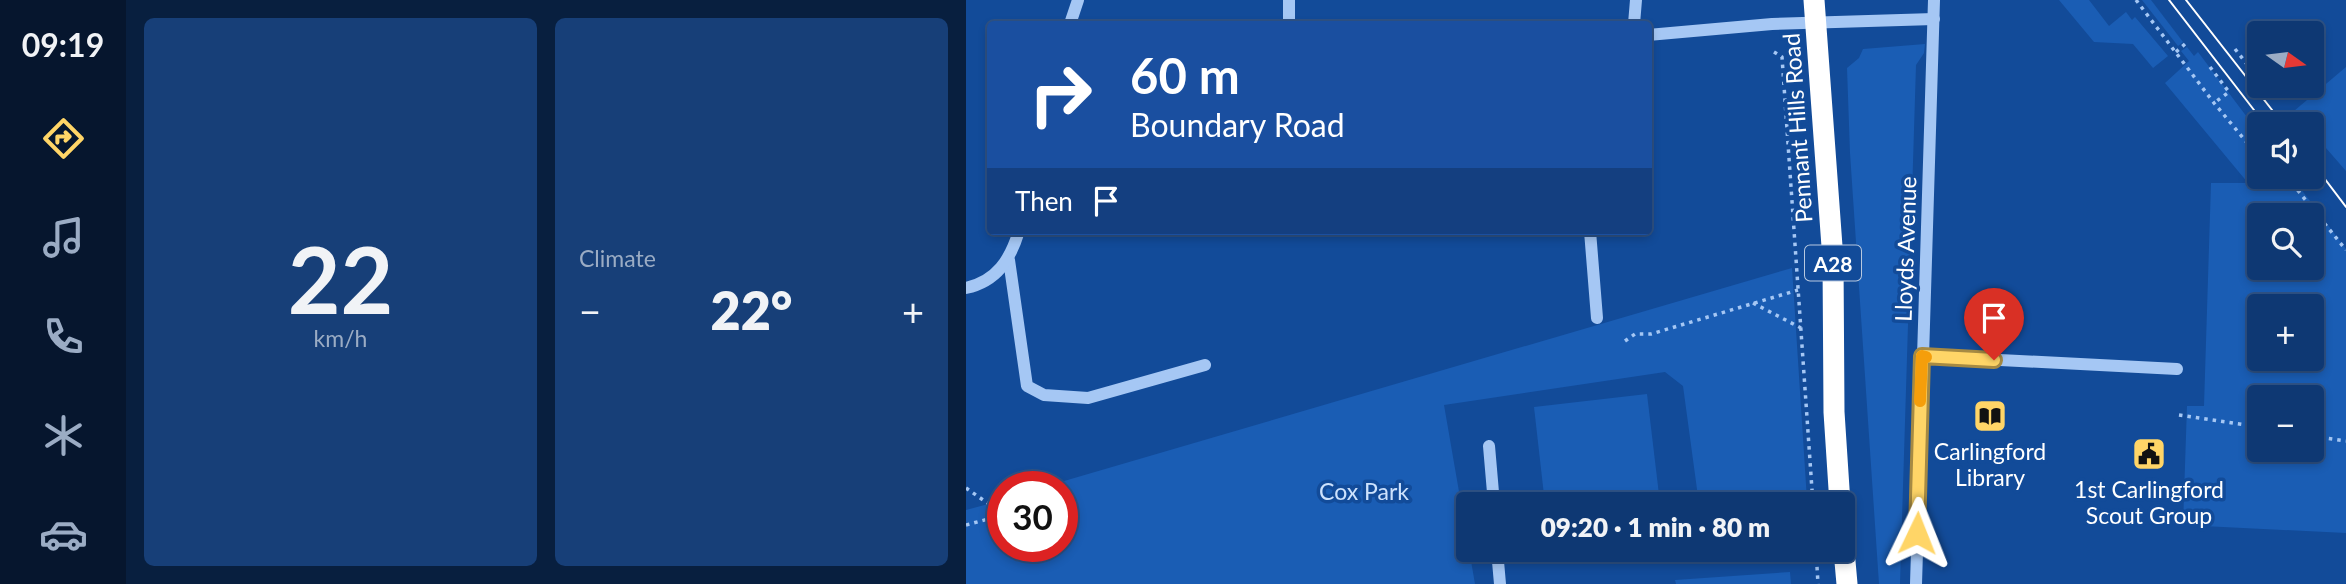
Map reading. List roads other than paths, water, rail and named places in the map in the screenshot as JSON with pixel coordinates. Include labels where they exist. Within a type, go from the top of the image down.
[{"type":"highway","name":"Pennant Hills Road","points":[[1814,0],[1833,260],[1834,412],[1839,492]]},
{"type":"highway","points":[[1845,562],[1847,584]]},
{"type":"street","points":[[1071,21],[1078,0]]},
{"type":"street","points":[[1289,0],[1289,21]]},
{"type":"street","points":[[1634,21],[1636,0]]},
{"type":"street","name":"Lloyds Avenue","points":[[1916,584],[1934,0]]},
{"type":"street","points":[[1652,35],[1815,23],[1934,19]]},
{"type":"street","points":[[1018,235],[1009,260],[1027,386],[1044,395],[1088,398],[1205,365]]},
{"type":"street","points":[[1590,235],[1597,318]]},
{"type":"street","points":[[966,288],[987,280],[1009,260]]},
{"type":"street","points":[[1922,356],[2177,369]]},
{"type":"street","points":[[1489,446],[1493,492]]},
{"type":"street","points":[[1498,562],[1500,584]]},
{"type":"tram line","points":[[2169,0],[2254,110]]},
{"type":"tram line","points":[[2186,0],[2274,112]]},
{"type":"tram line","points":[[2324,178],[2346,207]]},
{"type":"place","name":"Carlingford Library","points":[[1990,416]]},
{"type":"place","name":"1st Carlingford Scout Group","points":[[2149,454]]},
{"type":"park label","name":"Cox Park","points":[[1364,491]]}]
